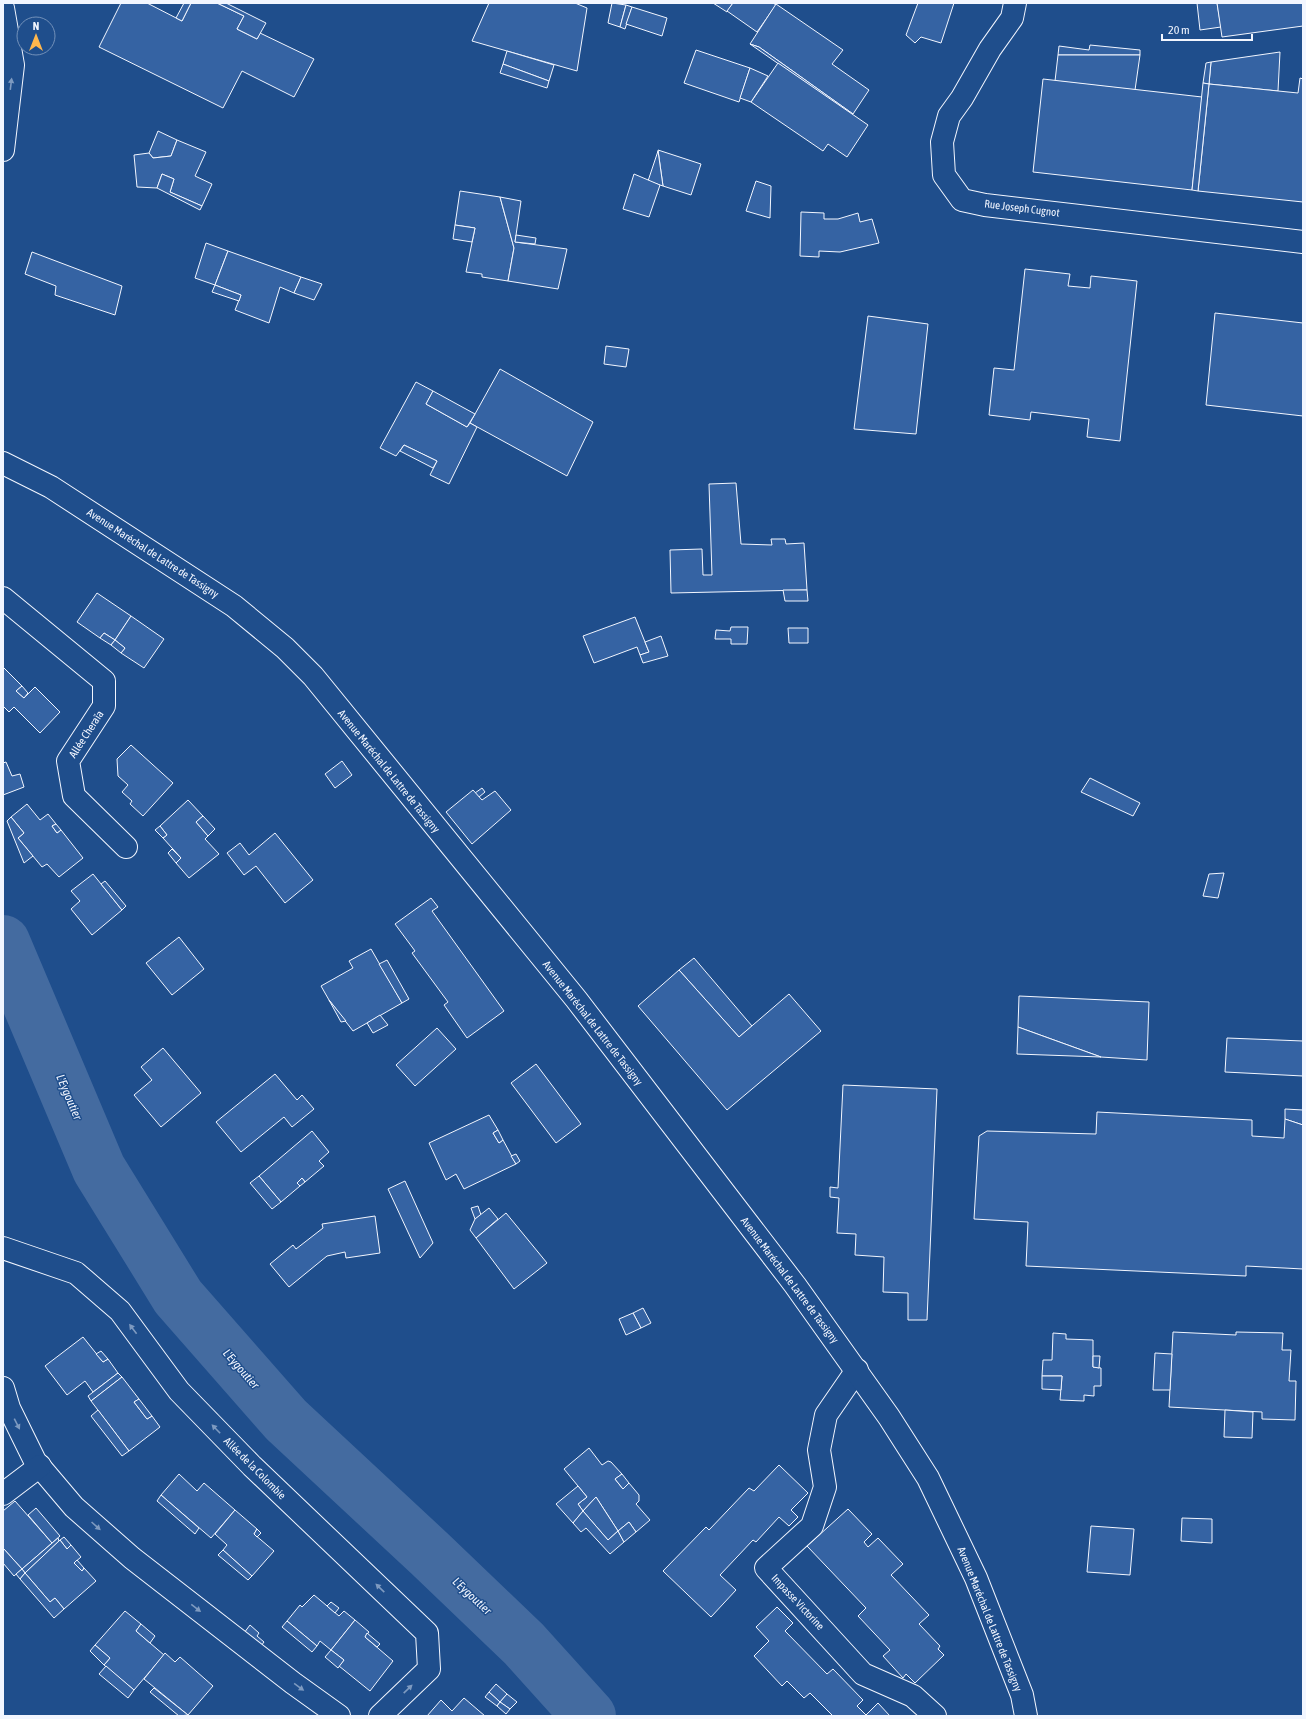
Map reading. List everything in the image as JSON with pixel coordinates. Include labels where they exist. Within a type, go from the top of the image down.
[{"type":"street","name":"Rue Joseph Cugnot","points":[[1015,3],[1012,18],[990,49],[962,98],[949,116],[942,142],[944,176],[962,200],[993,206],[1303,242]]},
{"type":"street","points":[[3,8],[13,65],[3,150]]},
{"type":"street","name":"Avenue Maréchal de Lattre de Tassigny","points":[[3,463],[51,487],[234,606],[285,648],[312,676],[576,999],[795,1285],[889,1416],[928,1478],[976,1578],[1022,1695],[1026,1716]]},
{"type":"street","name":"Allée Cheraïa","points":[[3,598],[104,680],[104,706],[68,761],[74,796],[126,847]]},
{"type":"street","name":"Allée de la Colombie","points":[[3,1248],[76,1273],[120,1311],[179,1391],[252,1466],[427,1633],[429,1668],[380,1716]]},
{"type":"street","name":"Impasse Victorine","points":[[857,1370],[826,1415],[819,1450],[825,1487],[812,1526],[766,1568],[864,1674],[913,1696],[935,1716]]},
{"type":"street","points":[[3,1388],[9,1408],[35,1461],[74,1507],[132,1558],[293,1683],[339,1716]]},
{"type":"street","points":[[3,1494],[40,1466]]},
{"type":"building","points":[[121,3],[147,3],[182,21],[191,3],[217,3],[244,16],[237,29],[257,39],[260,33],[314,59],[294,97],[242,71],[223,108],[99,47]]},
{"type":"building","points":[[184,3],[191,3],[182,21],[176,18]]},
{"type":"building","points":[[217,3],[226,3],[266,23],[257,39],[237,29],[244,16]]},
{"type":"building","points":[[489,3],[575,3],[587,8],[577,71],[472,41]]},
{"type":"building","points":[[612,3],[626,5],[620,27],[608,23]]},
{"type":"building","points":[[713,3],[733,3],[727,12]]},
{"type":"building","points":[[733,3],[773,3],[776,5],[757,32],[727,11]]},
{"type":"building","points":[[918,3],[954,3],[941,43],[921,37],[915,43],[906,35]]},
{"type":"building","points":[[1197,3],[1217,3],[1221,27],[1200,30]]},
{"type":"building","points":[[1217,3],[1303,3],[1303,26],[1222,37]]},
{"type":"building","points":[[776,4],[843,50],[832,64],[869,90],[853,114],[759,47],[750,44]]},
{"type":"building","points":[[626,5],[632,7],[625,29],[620,27]]},
{"type":"building","points":[[632,7],[667,18],[662,36],[626,24]]},
{"type":"building","points":[[750,44],[759,47],[853,114],[852,115]]},
{"type":"building","points":[[1090,45],[1140,50],[1140,55],[1058,55],[1059,46],[1089,50]]},
{"type":"building","points":[[696,50],[750,68],[739,102],[684,83]]},
{"type":"building","points":[[507,51],[554,65],[549,81],[503,64]]},
{"type":"building","points":[[1280,52],[1278,91],[1209,84],[1211,62]]},
{"type":"building","points":[[1058,55],[1140,55],[1135,90],[1055,81]]},
{"type":"building","points":[[1211,62],[1209,84],[1203,83],[1206,63]]},
{"type":"building","points":[[778,63],[868,125],[847,157],[828,144],[823,151],[751,102]]},
{"type":"building","points":[[503,64],[549,81],[547,88],[500,73]]},
{"type":"building","points":[[750,68],[768,76],[751,102],[740,98]]},
{"type":"building","points":[[1300,78],[1303,79],[1303,202],[1198,191],[1209,84],[1298,93]]},
{"type":"building","points":[[1043,79],[1202,97],[1192,190],[1033,172]]},
{"type":"building","points":[[1203,83],[1209,84],[1198,191],[1192,190]]},
{"type":"building","points":[[158,131],[177,140],[171,156],[153,158],[149,153]]},
{"type":"building","points":[[177,140],[206,152],[195,176],[212,184],[202,206],[170,192],[174,179],[162,174],[157,188],[137,187],[134,155],[149,153],[153,158],[171,156]]},
{"type":"building","points":[[658,150],[701,164],[691,195],[663,186]]},
{"type":"building","points":[[658,151],[663,186],[648,181]]},
{"type":"building","points":[[162,174],[174,179],[170,192],[202,206],[200,210],[157,188]]},
{"type":"building","points":[[634,174],[660,185],[649,217],[623,209]]},
{"type":"building","points":[[756,181],[771,186],[770,218],[746,211]]},
{"type":"building","points":[[460,191],[500,197],[514,248],[508,281],[482,277],[482,274],[466,272],[475,228],[455,225]]},
{"type":"building","points":[[500,197],[521,201],[515,242],[567,249],[558,289],[508,281],[514,248]]},
{"type":"building","points":[[801,212],[824,213],[824,219],[838,219],[858,213],[860,222],[872,219],[879,243],[840,252],[819,251],[819,257],[800,256]]},
{"type":"building","points":[[455,225],[475,228],[472,242],[453,239]]},
{"type":"building","points":[[516,235],[536,238],[535,244],[515,242]]},
{"type":"building","points":[[206,243],[228,251],[215,285],[195,278]]},
{"type":"building","points":[[228,251],[301,277],[294,293],[280,287],[269,323],[235,310],[241,295],[215,285]]},
{"type":"building","points":[[32,252],[122,286],[115,315],[55,295],[56,286],[25,274]]},
{"type":"building","points":[[1025,269],[1070,274],[1068,286],[1090,288],[1091,276],[1137,281],[1120,441],[1087,437],[1089,419],[1031,412],[1030,420],[989,415],[994,368],[1014,370]]},
{"type":"building","points":[[301,277],[322,284],[314,300],[294,293]]},
{"type":"building","points":[[215,285],[241,295],[239,301],[212,292]]},
{"type":"building","points":[[1215,313],[1303,323],[1303,416],[1206,405]]},
{"type":"building","points":[[868,316],[928,324],[916,434],[854,429]]},
{"type":"building","points":[[606,346],[629,349],[626,367],[604,364]]},
{"type":"building","points":[[500,369],[593,422],[567,476],[470,423]]},
{"type":"building","points":[[416,382],[433,391],[426,404],[467,427],[470,423],[477,427],[449,484],[430,475],[437,461],[404,445],[396,456],[380,448]]},
{"type":"building","points":[[433,391],[475,414],[467,427],[426,404]]},
{"type":"building","points":[[404,445],[437,461],[433,468],[400,451]]},
{"type":"building","points":[[736,483],[741,544],[772,545],[771,539],[785,539],[786,544],[804,543],[807,590],[671,593],[670,550],[702,549],[703,575],[712,575],[709,484]]},
{"type":"building","points":[[783,590],[807,590],[808,601],[785,601]]},
{"type":"building","points":[[97,593],[131,616],[115,640],[104,633],[100,638],[77,622]]},
{"type":"building","points":[[131,616],[164,639],[144,668],[121,653],[125,648],[115,640]]},
{"type":"building","points":[[635,617],[649,652],[640,655],[637,647],[594,663],[583,636]]},
{"type":"building","points":[[731,627],[748,627],[747,644],[731,644],[731,639],[715,639],[716,630],[730,631]]},
{"type":"building","points":[[788,628],[808,628],[808,643],[789,643]]},
{"type":"building","points":[[104,633],[115,640],[111,645],[100,638]]},
{"type":"building","points":[[661,636],[668,656],[643,663],[640,655],[649,652],[645,642]]},
{"type":"building","points":[[115,640],[125,648],[121,653],[111,645]]},
{"type":"building","points":[[3,667],[22,686],[16,691],[24,698],[35,687],[60,712],[40,733],[14,707],[9,712],[3,706]]},
{"type":"building","points":[[22,686],[28,693],[24,698],[16,691]]},
{"type":"building","points":[[131,745],[173,783],[143,816],[130,804],[132,801],[122,792],[128,785],[118,776],[117,759]]},
{"type":"building","points":[[342,761],[352,775],[335,788],[325,774]]},
{"type":"building","points":[[6,762],[12,776],[20,774],[24,787],[3,795],[3,763]]},
{"type":"building","points":[[1090,778],[1140,803],[1133,816],[1081,792]]},
{"type":"building","points":[[482,788],[485,792],[479,797],[475,793]]},
{"type":"building","points":[[473,790],[482,800],[495,791],[511,810],[472,844],[446,812]]},
{"type":"building","points":[[188,800],[203,816],[196,822],[208,836],[205,839],[219,854],[189,878],[176,863],[181,858],[163,838],[167,835],[160,826]]},
{"type":"building","points":[[27,804],[40,820],[48,814],[56,824],[52,826],[57,833],[61,830],[83,858],[59,877],[47,864],[42,867],[18,838],[24,833],[11,817]]},
{"type":"building","points":[[203,816],[215,829],[208,836],[196,822]]},
{"type":"building","points":[[11,817],[24,833],[18,838],[33,856],[24,863],[7,821]]},
{"type":"building","points":[[56,824],[61,830],[57,833],[52,826]]},
{"type":"building","points":[[160,826],[167,835],[163,838],[155,830]]},
{"type":"building","points":[[275,833],[313,880],[285,903],[256,866],[244,875],[227,853],[240,843],[249,855]]},
{"type":"building","points":[[172,849],[181,858],[176,863],[168,853]]},
{"type":"building","points":[[1224,873],[1218,898],[1203,896],[1209,874]]},
{"type":"building","points":[[93,874],[122,910],[92,935],[71,909],[80,901],[71,891]]},
{"type":"building","points":[[105,881],[126,906],[122,910],[101,884]]},
{"type":"building","points":[[431,898],[438,907],[432,911],[504,1011],[467,1038],[444,1005],[448,1002],[412,953],[415,951],[395,924]]},
{"type":"building","points":[[179,937],[204,969],[172,995],[146,963]]},
{"type":"building","points":[[371,949],[402,1003],[353,1031],[329,1000],[321,986],[353,968],[349,961]]},
{"type":"building","points":[[694,958],[752,1026],[739,1037],[679,970]]},
{"type":"building","points":[[387,960],[409,999],[402,1003],[379,964]]},
{"type":"building","points":[[679,970],[739,1037],[789,994],[821,1031],[727,1110],[638,1006]]},
{"type":"building","points":[[1019,996],[1149,1002],[1147,1060],[1101,1057],[1018,1027]]},
{"type":"building","points":[[329,1000],[346,1021],[341,1022]]},
{"type":"building","points":[[380,1015],[388,1025],[373,1033],[367,1023]]},
{"type":"building","points":[[1018,1027],[1101,1057],[1017,1054]]},
{"type":"building","points":[[437,1028],[456,1049],[415,1086],[396,1065]]},
{"type":"building","points":[[1227,1038],[1303,1041],[1303,1076],[1225,1072]]},
{"type":"building","points":[[163,1048],[201,1093],[161,1127],[134,1095],[152,1080],[141,1067]]},
{"type":"building","points":[[536,1064],[581,1124],[556,1143],[511,1083]]},
{"type":"building","points":[[275,1074],[297,1100],[302,1095],[314,1109],[292,1127],[284,1117],[241,1152],[216,1122]]},
{"type":"building","points":[[843,1085],[937,1089],[927,1320],[908,1320],[908,1293],[883,1292],[884,1257],[855,1255],[856,1234],[837,1233],[839,1198],[830,1197],[830,1187],[838,1188]]},
{"type":"building","points":[[1285,1109],[1303,1110],[1303,1125],[1285,1119]]},
{"type":"building","points":[[1097,1112],[1252,1120],[1252,1136],[1284,1138],[1285,1119],[1303,1125],[1303,1269],[1246,1266],[1246,1276],[1026,1266],[1028,1222],[974,1219],[979,1136],[987,1131],[1096,1134]]},
{"type":"building","points":[[489,1115],[498,1130],[493,1133],[499,1143],[503,1140],[516,1164],[464,1189],[456,1174],[446,1180],[429,1143]]},
{"type":"building","points":[[498,1130],[503,1140],[499,1143],[493,1133]]},
{"type":"building","points":[[312,1131],[329,1152],[319,1161],[324,1166],[305,1182],[302,1178],[297,1183],[300,1186],[281,1202],[259,1176]]},
{"type":"building","points":[[516,1154],[520,1161],[516,1164],[511,1156]]},
{"type":"building","points":[[259,1176],[281,1202],[272,1209],[250,1183]]},
{"type":"building","points":[[302,1178],[305,1182],[300,1186],[297,1183]]},
{"type":"building","points":[[405,1181],[433,1243],[420,1258],[388,1189]]},
{"type":"building","points":[[478,1206],[481,1215],[475,1219],[471,1208]]},
{"type":"building","points":[[489,1208],[498,1219],[476,1238],[470,1230],[475,1219]]},
{"type":"building","points":[[506,1213],[547,1263],[514,1289],[476,1238]]},
{"type":"building","points":[[375,1216],[380,1253],[346,1258],[345,1252],[327,1256],[289,1287],[270,1264],[293,1245],[296,1249],[323,1228],[322,1224]]},
{"type":"building","points":[[643,1308],[651,1323],[641,1328],[633,1313]]},
{"type":"building","points":[[633,1313],[641,1328],[626,1335],[619,1319]]},
{"type":"building","points":[[1173,1332],[1236,1335],[1236,1332],[1283,1333],[1282,1350],[1291,1350],[1289,1381],[1296,1381],[1295,1420],[1262,1419],[1262,1412],[1169,1407]]},
{"type":"building","points":[[1053,1333],[1066,1334],[1066,1339],[1093,1340],[1093,1367],[1101,1368],[1101,1386],[1094,1386],[1094,1396],[1084,1395],[1084,1401],[1060,1400],[1062,1376],[1042,1376],[1043,1360],[1052,1360]]},
{"type":"building","points":[[83,1337],[103,1362],[108,1359],[118,1373],[93,1392],[85,1381],[67,1395],[45,1366]]},
{"type":"building","points":[[101,1351],[108,1359],[103,1362],[96,1354]]},
{"type":"building","points":[[1155,1353],[1172,1354],[1170,1390],[1153,1390]]},
{"type":"building","points":[[1093,1356],[1100,1356],[1099,1368],[1093,1367]]},
{"type":"building","points":[[118,1373],[122,1377],[91,1401],[88,1396]]},
{"type":"building","points":[[1042,1376],[1062,1376],[1061,1390],[1042,1389]]},
{"type":"building","points":[[122,1377],[139,1399],[134,1402],[147,1419],[152,1416],[160,1427],[129,1451],[91,1401]]},
{"type":"building","points":[[139,1399],[152,1416],[147,1419],[134,1402]]},
{"type":"building","points":[[98,1410],[129,1451],[122,1456],[91,1416]]},
{"type":"building","points":[[1225,1410],[1253,1412],[1252,1438],[1224,1437]]},
{"type":"building","points":[[589,1448],[602,1465],[608,1461],[611,1462],[622,1474],[615,1479],[623,1489],[629,1483],[639,1495],[639,1501],[636,1504],[650,1520],[636,1532],[629,1522],[618,1531],[596,1497],[583,1511],[578,1504],[587,1497],[564,1469]]},
{"type":"building","points":[[779,1465],[808,1493],[791,1510],[798,1517],[789,1526],[779,1517],[756,1542],[753,1540],[720,1575],[736,1590],[711,1617],[663,1571],[706,1527],[709,1530],[749,1488],[754,1491]]},
{"type":"building","points":[[179,1474],[197,1491],[204,1483],[235,1510],[211,1538],[161,1495]]},
{"type":"building","points":[[622,1474],[629,1483],[623,1489],[615,1479]]},
{"type":"building","points":[[578,1486],[587,1497],[578,1504],[583,1511],[573,1523],[556,1504]]},
{"type":"building","points":[[161,1495],[199,1528],[195,1534],[157,1501]]},
{"type":"building","points":[[596,1497],[618,1531],[608,1540],[583,1511]]},
{"type":"building","points":[[15,1501],[52,1543],[22,1569],[3,1548],[3,1511]]},
{"type":"building","points":[[36,1508],[60,1536],[52,1543],[28,1515]]},
{"type":"building","points":[[848,1509],[872,1534],[864,1542],[868,1547],[878,1538],[903,1564],[891,1575],[929,1615],[919,1624],[940,1646],[938,1649],[944,1655],[915,1683],[906,1674],[903,1678],[883,1656],[890,1650],[858,1616],[866,1608],[807,1546]]},
{"type":"building","points":[[235,1510],[257,1529],[254,1534],[274,1551],[252,1576],[223,1550],[227,1545],[215,1534]]},
{"type":"building","points":[[583,1511],[608,1540],[618,1531],[624,1542],[610,1554],[586,1528],[581,1532],[573,1523]]},
{"type":"building","points":[[1182,1518],[1212,1519],[1212,1543],[1181,1541]]},
{"type":"building","points":[[629,1522],[636,1532],[624,1542],[618,1531]]},
{"type":"building","points":[[1091,1526],[1134,1529],[1130,1575],[1087,1572]]},
{"type":"building","points":[[257,1529],[261,1533],[257,1537],[254,1534]]},
{"type":"building","points":[[64,1537],[71,1545],[67,1549],[60,1540]]},
{"type":"building","points":[[58,1538],[59,1541],[25,1573],[22,1569]]},
{"type":"building","points":[[60,1540],[67,1549],[71,1545],[81,1557],[74,1563],[82,1571],[84,1568],[96,1581],[64,1609],[55,1598],[50,1602],[25,1573]]},
{"type":"building","points":[[3,1548],[22,1569],[14,1576],[3,1563]]},
{"type":"building","points":[[223,1550],[252,1576],[248,1580],[218,1555]]},
{"type":"building","points":[[77,1560],[84,1568],[82,1571],[74,1563]]},
{"type":"building","points":[[22,1569],[25,1573],[20,1579],[16,1574]]},
{"type":"building","points":[[25,1573],[50,1602],[55,1598],[64,1609],[54,1618],[20,1579]]},
{"type":"building","points":[[314,1595],[339,1616],[344,1611],[355,1620],[331,1650],[320,1641],[317,1646],[287,1621],[300,1605],[302,1607]]},
{"type":"building","points":[[331,1602],[339,1608],[335,1613],[327,1606]]},
{"type":"building","points":[[777,1607],[793,1623],[785,1631],[827,1674],[833,1669],[863,1700],[857,1706],[866,1715],[878,1703],[890,1716],[833,1716],[810,1693],[804,1698],[787,1681],[782,1686],[754,1656],[769,1641],[756,1627]]},
{"type":"building","points":[[125,1611],[141,1624],[136,1631],[164,1655],[134,1690],[104,1665],[110,1658],[95,1645]]},
{"type":"building","points":[[355,1620],[369,1632],[365,1637],[393,1661],[370,1691],[339,1666],[344,1660],[331,1650]]},
{"type":"building","points":[[287,1621],[317,1646],[312,1652],[282,1627]]},
{"type":"building","points":[[141,1624],[155,1636],[150,1643],[136,1631]]},
{"type":"building","points":[[250,1625],[259,1633],[257,1636],[264,1642],[261,1646],[244,1633]]},
{"type":"building","points":[[367,1633],[380,1644],[377,1647],[365,1637]]},
{"type":"building","points":[[95,1645],[110,1658],[104,1665],[90,1651]]},
{"type":"building","points":[[331,1650],[344,1660],[338,1668],[325,1657]]},
{"type":"building","points":[[165,1653],[175,1662],[180,1657],[213,1686],[188,1715],[144,1679]]},
{"type":"building","points":[[106,1666],[134,1690],[128,1698],[99,1674]]},
{"type":"building","points":[[496,1684],[507,1694],[500,1702],[489,1692]]},
{"type":"building","points":[[154,1688],[188,1715],[179,1716],[150,1692]]},
{"type":"building","points":[[489,1692],[500,1702],[497,1706],[485,1697]]},
{"type":"building","points":[[507,1694],[517,1702],[510,1709],[500,1702]]},
{"type":"building","points":[[464,1698],[485,1716],[427,1716],[441,1700],[452,1711]]},
{"type":"building","points":[[500,1702],[510,1709],[506,1714],[497,1706]]},
{"type":"waterway","name":"L'Eygoutier","points":[[3,942],[99,1169],[178,1297],[286,1420],[524,1644],[589,1716]]}]
